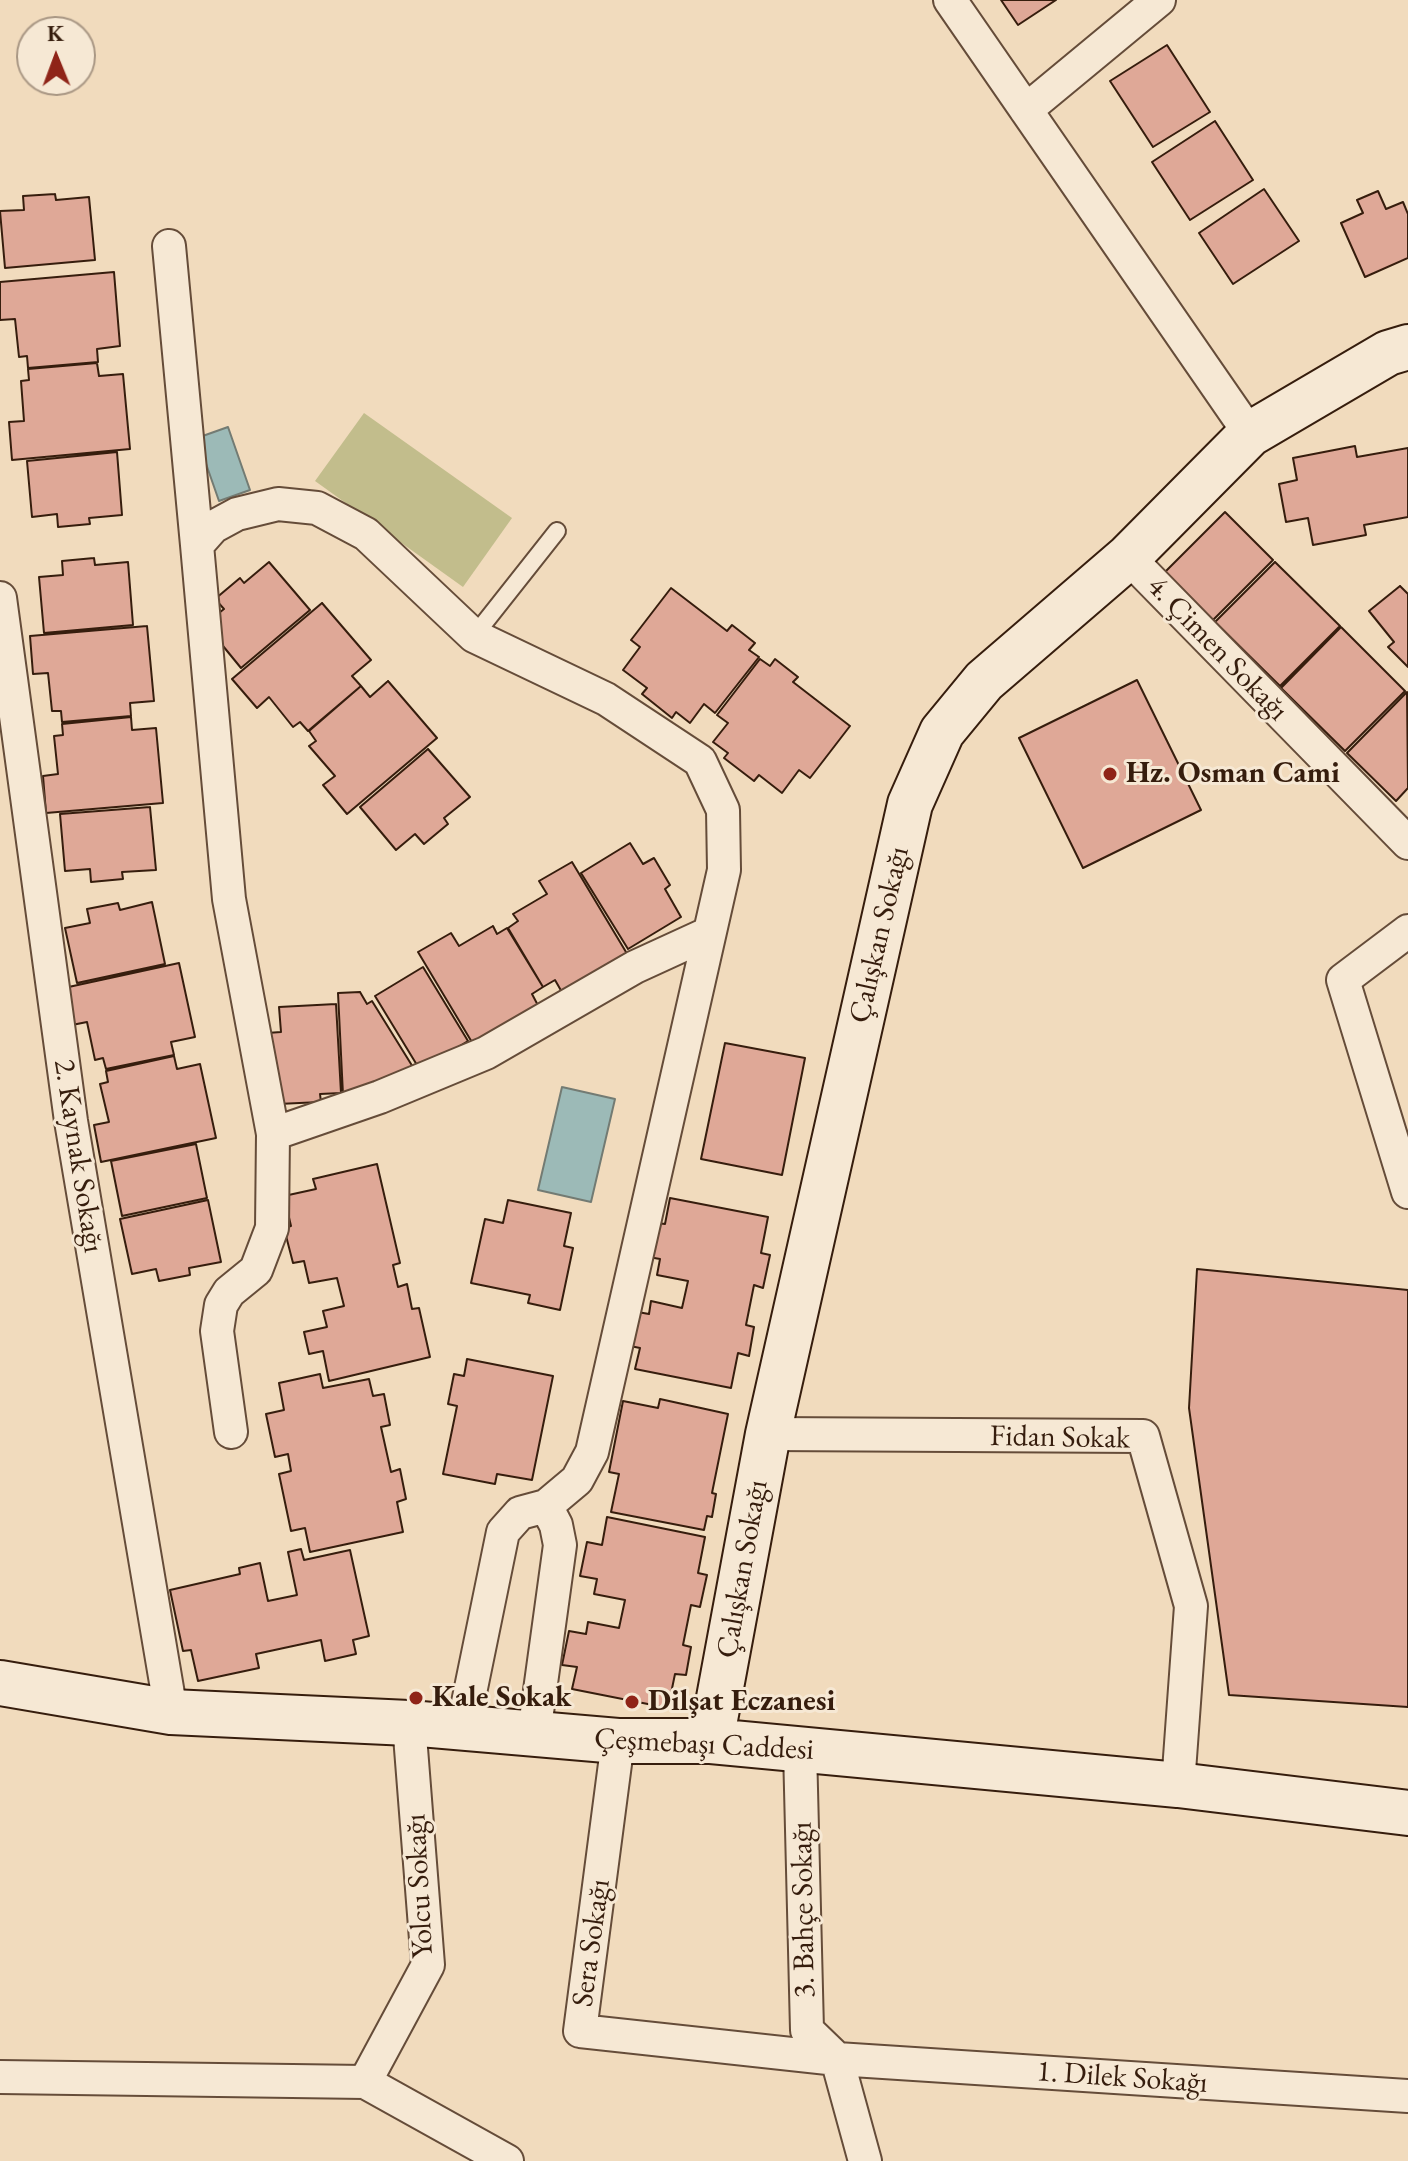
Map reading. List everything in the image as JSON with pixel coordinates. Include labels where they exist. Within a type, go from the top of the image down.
[{"type":"main road","name":"Çalışkan Sokağı","points":[[711,1741],[768,1434],[910,804],[942,732],[984,681],[1128,557],[1250,434],[1388,353],[1408,347]]},
{"type":"main road","name":"Çeşmebaşı Caddesi","points":[[0,1683],[171,1712],[409,1723],[618,1741],[711,1741],[1178,1785],[1408,1813]]},
{"type":"street","points":[[950,0],[1250,434]]},
{"type":"street","points":[[1026,110],[1159,0]]},
{"type":"street","points":[[169,246],[229,899],[273,1134],[272,1228],[256,1270],[229,1292],[221,1305],[217,1331],[231,1432]]},
{"type":"street","points":[[197,545],[213,527],[237,514],[278,504],[317,508],[366,534],[474,636],[606,699],[700,761],[723,810],[724,870],[707,934],[592,1452],[577,1480],[546,1506],[520,1513],[503,1532],[463,1727]]},
{"type":"street","name":"4. Çimen Sokağı","points":[[1128,557],[1408,843]]},
{"type":"street","name":"2. Kaynak Sokağı","points":[[0,598],[71,1121],[171,1712]]},
{"type":"street","points":[[1408,931],[1343,980],[1408,1192]]},
{"type":"street","points":[[273,1134],[380,1097],[486,1053],[635,967],[707,934]]},
{"type":"street","name":"Fidan Sokak","points":[[768,1434],[1143,1436],[1191,1606],[1178,1785]]},
{"type":"street","points":[[534,1734],[560,1545],[556,1525],[546,1506]]},
{"type":"street","name":"Yolcu Sokağı","points":[[365,2082],[428,1965],[409,1723]]},
{"type":"street","name":"Sera Sokağı","points":[[618,1741],[580,2031],[837,2059]]},
{"type":"street","name":"3. Bahçe Sokağı","points":[[800,1749],[807,2030],[837,2059]]},
{"type":"street","points":[[837,2059],[865,2161]]},
{"type":"street","name":"1. Dilek Sokağı","points":[[837,2059],[1408,2096]]},
{"type":"street","points":[[0,2077],[365,2082],[507,2161]]},
{"type":"lane","points":[[474,636],[557,531]]},
{"type":"shaded area","points":[[364,413],[512,518],[463,587],[315,481]]},
{"type":"water","points":[[228,427],[250,490],[219,501],[197,438]]},
{"type":"water","points":[[562,1087],[615,1099],[591,1202],[538,1190]]},
{"type":"building","points":[[1001,0],[1056,0],[1018,25]]},
{"type":"building","points":[[1167,45],[1210,112],[1153,147],[1110,81]]},
{"type":"building","points":[[1215,121],[1253,180],[1190,220],[1152,162]]},
{"type":"building","points":[[1264,189],[1299,241],[1233,284],[1199,233]]},
{"type":"building","points":[[1378,191],[1386,209],[1403,202],[1408,214],[1408,258],[1365,277],[1341,223],[1363,213],[1357,200]]},
{"type":"building","points":[[55,194],[56,200],[89,197],[95,260],[5,268],[0,211],[24,210],[23,196]]},
{"type":"building","points":[[114,272],[120,346],[97,349],[98,362],[28,368],[27,356],[19,357],[15,319],[0,320],[0,282]]},
{"type":"building","points":[[97,363],[99,376],[123,374],[130,449],[12,460],[9,422],[24,421],[21,381],[29,380],[28,369]]},
{"type":"building","points":[[1355,446],[1357,457],[1408,448],[1408,517],[1364,525],[1366,535],[1313,545],[1308,518],[1286,522],[1279,484],[1297,480],[1293,458]]},
{"type":"building","points":[[117,452],[122,515],[89,518],[90,524],[58,527],[57,514],[32,517],[27,461]]},
{"type":"building","points":[[1225,512],[1273,560],[1213,620],[1165,572]]},
{"type":"building","points":[[94,558],[95,565],[128,562],[133,625],[44,633],[39,577],[63,575],[62,561]]},
{"type":"building","points":[[269,562],[310,610],[241,668],[205,624],[224,609],[215,599],[240,578],[244,583]]},
{"type":"building","points":[[1275,562],[1340,626],[1280,686],[1215,622]]},
{"type":"building","points":[[1400,586],[1408,594],[1408,667],[1388,647],[1394,642],[1369,611]]},
{"type":"building","points":[[671,588],[727,631],[732,625],[755,643],[749,650],[759,657],[715,713],[704,704],[690,723],[676,712],[672,718],[642,694],[647,688],[623,670],[640,647],[631,640]]},
{"type":"building","points":[[322,603],[371,660],[352,676],[361,686],[308,731],[300,722],[293,727],[269,697],[257,708],[232,679]]},
{"type":"building","points":[[147,626],[154,701],[130,703],[131,716],[62,722],[61,711],[52,711],[48,673],[33,674],[30,636]]},
{"type":"building","points":[[1341,627],[1405,691],[1345,751],[1281,688]]},
{"type":"building","points":[[760,659],[770,666],[775,659],[798,677],[793,682],[850,726],[810,778],[799,770],[782,793],[759,775],[754,781],[724,758],[728,753],[713,742],[728,723],[717,715]]},
{"type":"building","name":"Hz. Osman Cami","points":[[1137,680],[1201,810],[1083,868],[1019,738]]},
{"type":"building","points":[[388,681],[437,738],[347,814],[323,785],[335,776],[309,746],[316,741],[309,731],[361,686],[370,697]]},
{"type":"building","points":[[1407,692],[1408,788],[1396,801],[1347,753]]},
{"type":"building","points":[[131,717],[132,730],[156,728],[163,803],[46,813],[43,776],[58,774],[54,736],[63,735],[62,724]]},
{"type":"building","points":[[428,749],[470,797],[444,818],[448,824],[424,844],[415,834],[396,850],[360,807]]},
{"type":"building","points":[[150,807],[156,870],[122,872],[123,879],[91,882],[90,869],[65,871],[60,814]]},
{"type":"building","points":[[630,843],[643,864],[654,858],[670,885],[665,889],[681,917],[628,949],[581,873]]},
{"type":"building","points":[[572,862],[632,962],[567,1001],[555,980],[543,987],[508,928],[518,921],[513,914],[547,894],[539,881]]},
{"type":"building","points":[[152,902],[165,964],[77,983],[65,928],[90,923],[87,909],[118,903],[120,910]]},
{"type":"building","points":[[493,926],[497,934],[507,928],[543,987],[532,994],[543,1015],[479,1054],[418,952],[451,933],[459,946]]},
{"type":"building","points":[[179,963],[195,1037],[171,1042],[174,1055],[106,1069],[103,1058],[95,1060],[87,1022],[72,1025],[64,988]]},
{"type":"building","points":[[423,967],[468,1041],[420,1070],[375,996]]},
{"type":"building","points":[[360,992],[367,1004],[372,1001],[416,1072],[343,1095],[338,993]]},
{"type":"building","points":[[336,1004],[341,1093],[320,1094],[321,1102],[278,1104],[267,1033],[281,1032],[279,1007]]},
{"type":"building","points":[[725,1043],[805,1058],[782,1175],[701,1159]]},
{"type":"building","points":[[174,1056],[177,1069],[200,1064],[216,1138],[101,1162],[94,1125],[109,1122],[100,1084],[108,1082],[106,1071]]},
{"type":"building","points":[[196,1144],[207,1198],[122,1216],[111,1161]]},
{"type":"building","points":[[377,1164],[400,1263],[393,1265],[398,1287],[407,1284],[412,1309],[419,1308],[430,1357],[329,1381],[323,1351],[309,1354],[304,1332],[327,1327],[323,1311],[344,1306],[337,1278],[309,1283],[304,1261],[293,1263],[284,1228],[291,1226],[284,1196],[316,1189],[313,1179]]},
{"type":"building","points":[[670,1198],[768,1217],[761,1253],[770,1255],[763,1288],[754,1285],[746,1325],[754,1327],[749,1356],[738,1353],[731,1388],[635,1369],[640,1348],[625,1345],[632,1311],[649,1314],[651,1301],[682,1308],[688,1281],[657,1275],[660,1259],[643,1256],[650,1222],[665,1224]]},
{"type":"building","points":[[208,1200],[221,1262],[189,1268],[190,1275],[159,1281],[156,1269],[132,1274],[120,1219]]},
{"type":"building","points":[[508,1200],[571,1213],[564,1246],[573,1248],[560,1310],[528,1303],[530,1295],[471,1283],[485,1219],[503,1223]]},
{"type":"building","points":[[1197,1269],[1408,1290],[1408,1707],[1229,1695],[1189,1408]]},
{"type":"building","points":[[467,1359],[553,1376],[532,1480],[497,1474],[495,1484],[443,1474],[457,1406],[448,1404],[454,1374],[464,1376]]},
{"type":"building","points":[[320,1374],[323,1388],[369,1379],[373,1396],[384,1394],[390,1425],[381,1427],[391,1472],[400,1469],[406,1499],[397,1502],[403,1532],[310,1552],[305,1528],[291,1531],[279,1474],[291,1471],[288,1454],[275,1457],[266,1414],[284,1410],[279,1383]]},
{"type":"building","points":[[660,1399],[728,1414],[712,1493],[716,1494],[712,1517],[707,1516],[704,1530],[611,1512],[619,1474],[609,1472],[623,1401],[658,1408]]},
{"type":"building","points":[[607,1517],[705,1537],[698,1573],[707,1575],[700,1607],[691,1605],[683,1645],[691,1647],[686,1675],[675,1674],[668,1708],[572,1689],[577,1667],[562,1665],[569,1631],[586,1634],[588,1622],[619,1628],[625,1600],[594,1594],[597,1579],[580,1576],[587,1542],[602,1545]]},
{"type":"building","points":[[301,1549],[304,1560],[350,1550],[369,1636],[353,1640],[356,1654],[325,1661],[321,1640],[256,1654],[259,1668],[198,1681],[191,1650],[183,1651],[170,1590],[240,1574],[239,1568],[260,1563],[268,1601],[297,1595],[288,1552]]},
{"type":"place","name":"Hz. Osman Cami","points":[[1110,774]]},
{"type":"place","name":"Kale Sokak","points":[[416,1698]]},
{"type":"place","name":"Dilşat Eczanesi","points":[[632,1702]]}]
